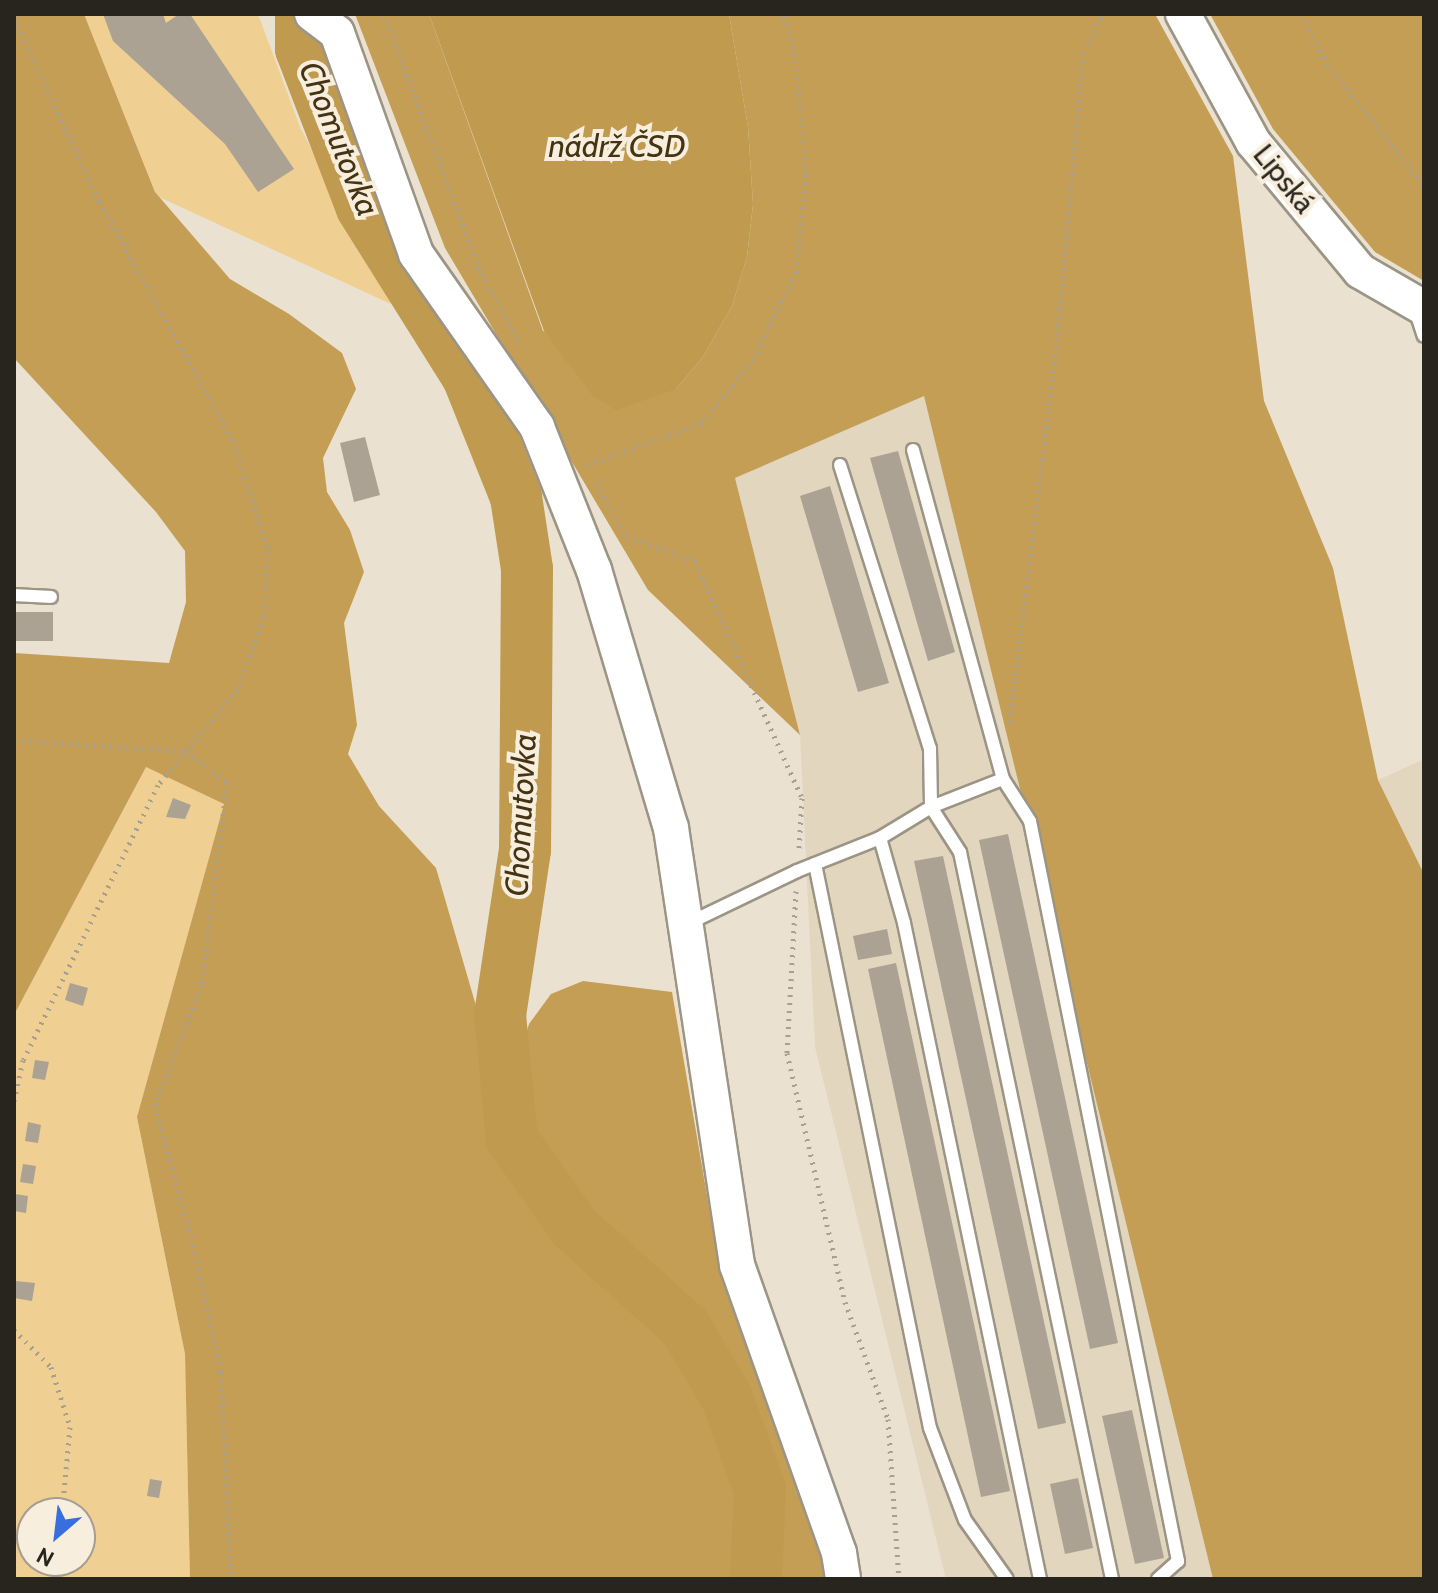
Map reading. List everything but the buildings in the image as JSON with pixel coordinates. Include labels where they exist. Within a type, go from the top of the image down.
[{"type":"street","name":"Lipská","points":[[1183,14],[1253,142],[1360,271],[1419,305]]},
{"type":"street","points":[[325,24],[416,254],[537,427],[594,570],[671,828],[737,1265],[839,1553],[843,1579]]},
{"type":"lane","points":[[1419,305],[1424,336]]},
{"type":"lane","points":[[913,450],[1003,779],[1030,821],[1178,1561],[1158,1579]]},
{"type":"lane","points":[[840,465],[930,748],[931,807],[960,852],[1112,1579]]},
{"type":"lane","points":[[14,595],[51,597]]},
{"type":"lane","points":[[686,925],[797,871],[880,838],[931,807],[1003,779]]},
{"type":"lane","points":[[880,838],[907,938],[1040,1579]]},
{"type":"lane","points":[[815,864],[930,1428],[965,1520],[1007,1579]]},
{"type":"path","points":[[384,14],[478,266],[521,345]]},
{"type":"path","points":[[586,465],[702,423],[753,360],[796,272],[806,175],[794,48],[784,14]]},
{"type":"path","points":[[1008,732],[1057,341],[1083,54],[1103,14]]},
{"type":"path","points":[[1301,14],[1327,63],[1424,186]]},
{"type":"path","points":[[14,18],[99,201],[232,439],[268,550],[264,617],[238,689],[158,785],[23,1060],[14,1101]]},
{"type":"path","points":[[579,452],[626,536],[695,561],[802,798],[787,1053],[845,1302],[888,1419],[899,1579]]},
{"type":"path","points":[[14,740],[186,751],[227,782],[202,985],[155,1105],[193,1245],[221,1372],[231,1579]]},
{"type":"path","points":[[14,1330],[51,1367],[70,1427],[63,1497]]},
{"type":"shaded area","points":[[14,14],[84,14],[155,192],[230,279],[289,314],[342,353],[356,389],[323,458],[327,492],[350,530],[364,572],[344,623],[357,725],[348,754],[379,806],[436,868],[492,1061],[524,1041],[529,1024],[551,994],[583,981],[672,992],[720,1271],[828,1579],[190,1579],[185,1354],[137,1117],[224,804],[146,767],[14,1015],[14,653],[169,663],[186,602],[185,551],[156,512],[14,358]]},
{"type":"shaded area","points":[[84,14],[258,14],[300,127],[391,304],[157,196]]},
{"type":"shaded area","points":[[355,14],[429,14],[543,331],[676,389],[703,357],[732,306],[747,257],[753,204],[748,127],[729,14],[1155,14],[1233,156],[1264,401],[1333,568],[1378,780],[1424,874],[1424,1579],[1213,1579],[924,396],[735,478],[800,735],[648,590],[445,248]]},
{"type":"shaded area","points":[[1210,14],[1424,14],[1424,281],[1375,252],[1273,129]]},
{"type":"shaded area","points":[[924,395],[1213,1579],[946,1579],[815,1047],[800,735],[735,478]]},
{"type":"shaded area","points":[[1424,759],[1424,874],[1378,780]]},
{"type":"shaded area","points":[[146,767],[224,804],[137,1117],[185,1354],[190,1579],[14,1579],[14,1015]]},
{"type":"water","name":"nádrž ČSD","points":[[429,14],[729,14],[748,127],[753,204],[747,257],[732,306],[703,357],[676,389],[616,410],[593,396],[544,331]]},
{"type":"waterway","name":"Chomutovka","points":[[301,14],[301,49],[362,208],[468,377],[516,497],[527,569],[525,850],[500,1015],[512,1139],[575,1228],[685,1327],[727,1398],[760,1490],[756,1579]]}]
